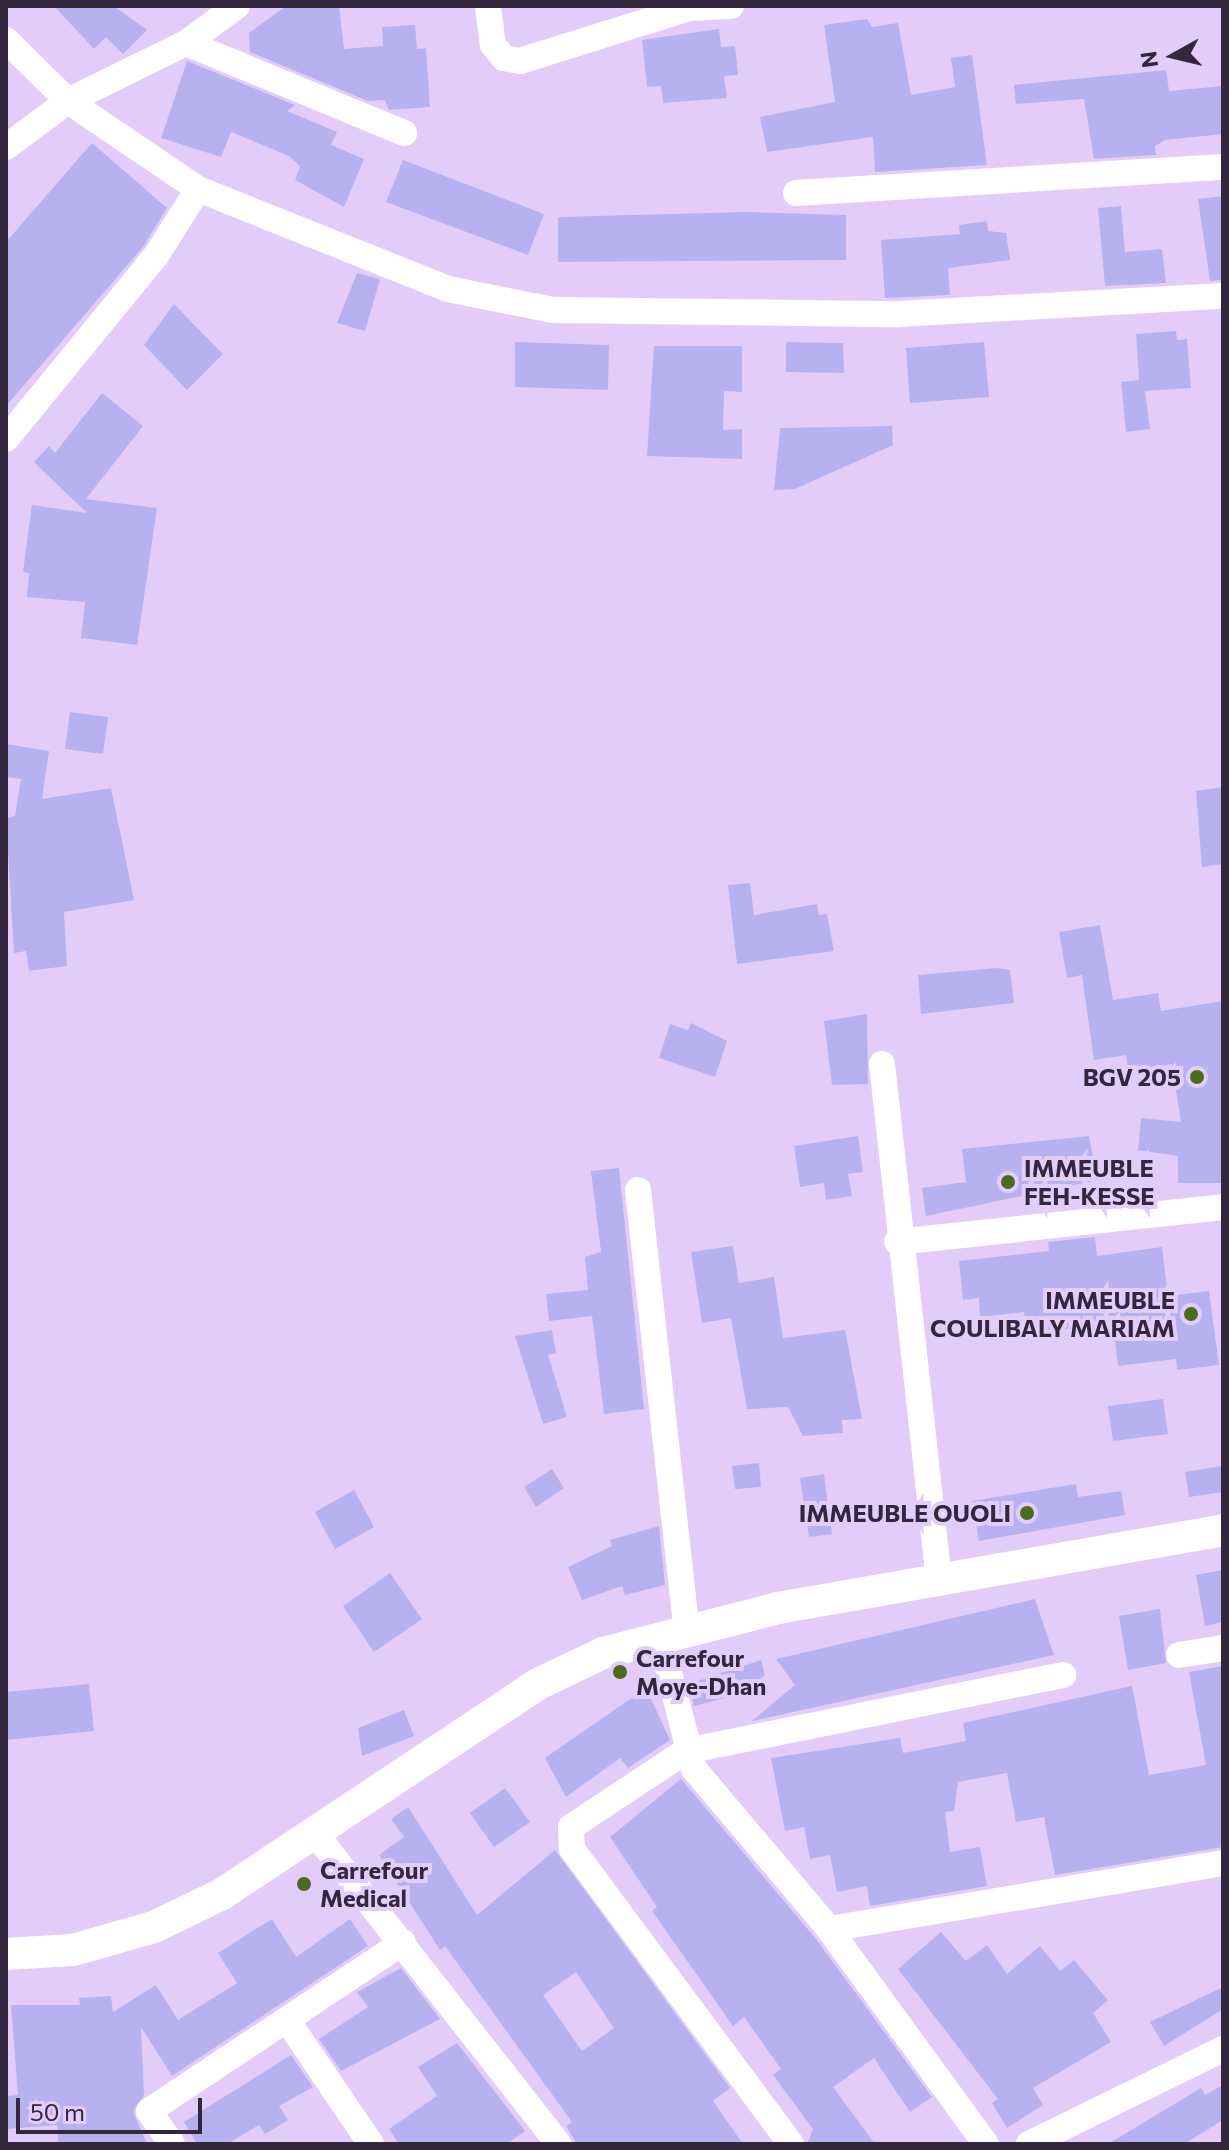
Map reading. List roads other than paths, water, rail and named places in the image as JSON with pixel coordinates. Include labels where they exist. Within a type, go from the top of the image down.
[{"type":"street","points":[[6,147],[68,101],[186,43],[237,6]]},
{"type":"street","points":[[488,6],[493,45],[504,58],[520,61],[691,7],[731,6]]},
{"type":"street","points":[[6,40],[68,101],[198,189],[448,289],[553,310],[898,314],[1223,296]]},
{"type":"street","points":[[186,43],[404,133]]},
{"type":"street","points":[[796,193],[1223,167]]},
{"type":"street","points":[[6,439],[156,256],[198,189]]},
{"type":"street","points":[[882,1064],[897,1242],[939,1580]]},
{"type":"street","points":[[638,1190],[673,1633],[686,1751],[829,1929],[986,2144]]},
{"type":"street","points":[[897,1242],[1223,1207]]},
{"type":"street","points":[[6,1954],[73,1950],[154,1927],[222,1894],[536,1685],[673,1633],[939,1580],[1223,1530]]},
{"type":"street","points":[[1179,1655],[1223,1648]]},
{"type":"street","points":[[791,2144],[572,1849],[571,1827],[686,1751],[1063,1675]]},
{"type":"street","points":[[314,1832],[559,2144]]},
{"type":"street","points":[[829,1929],[1223,1863]]},
{"type":"street","points":[[172,2144],[149,2111],[289,2023],[403,1942]]},
{"type":"street","points":[[289,2023],[371,2144]]},
{"type":"street","points":[[1029,2144],[1223,2049]]},
{"type":"place","name":"BGV 205","points":[[1197,1077]]},
{"type":"place","name":"IMMEUBLE FEH-KESSE","points":[[1008,1182]]},
{"type":"place","name":"IMMEUBLE COULIBALY MARIAM","points":[[1191,1314]]},
{"type":"place","name":"IMMEUBLE OUOLI","points":[[1027,1513]]},
{"type":"place","name":"Carrefour Moye-Dhan","points":[[620,1672]]},
{"type":"place","name":"Carrefour Medical","points":[[304,1884]]}]
